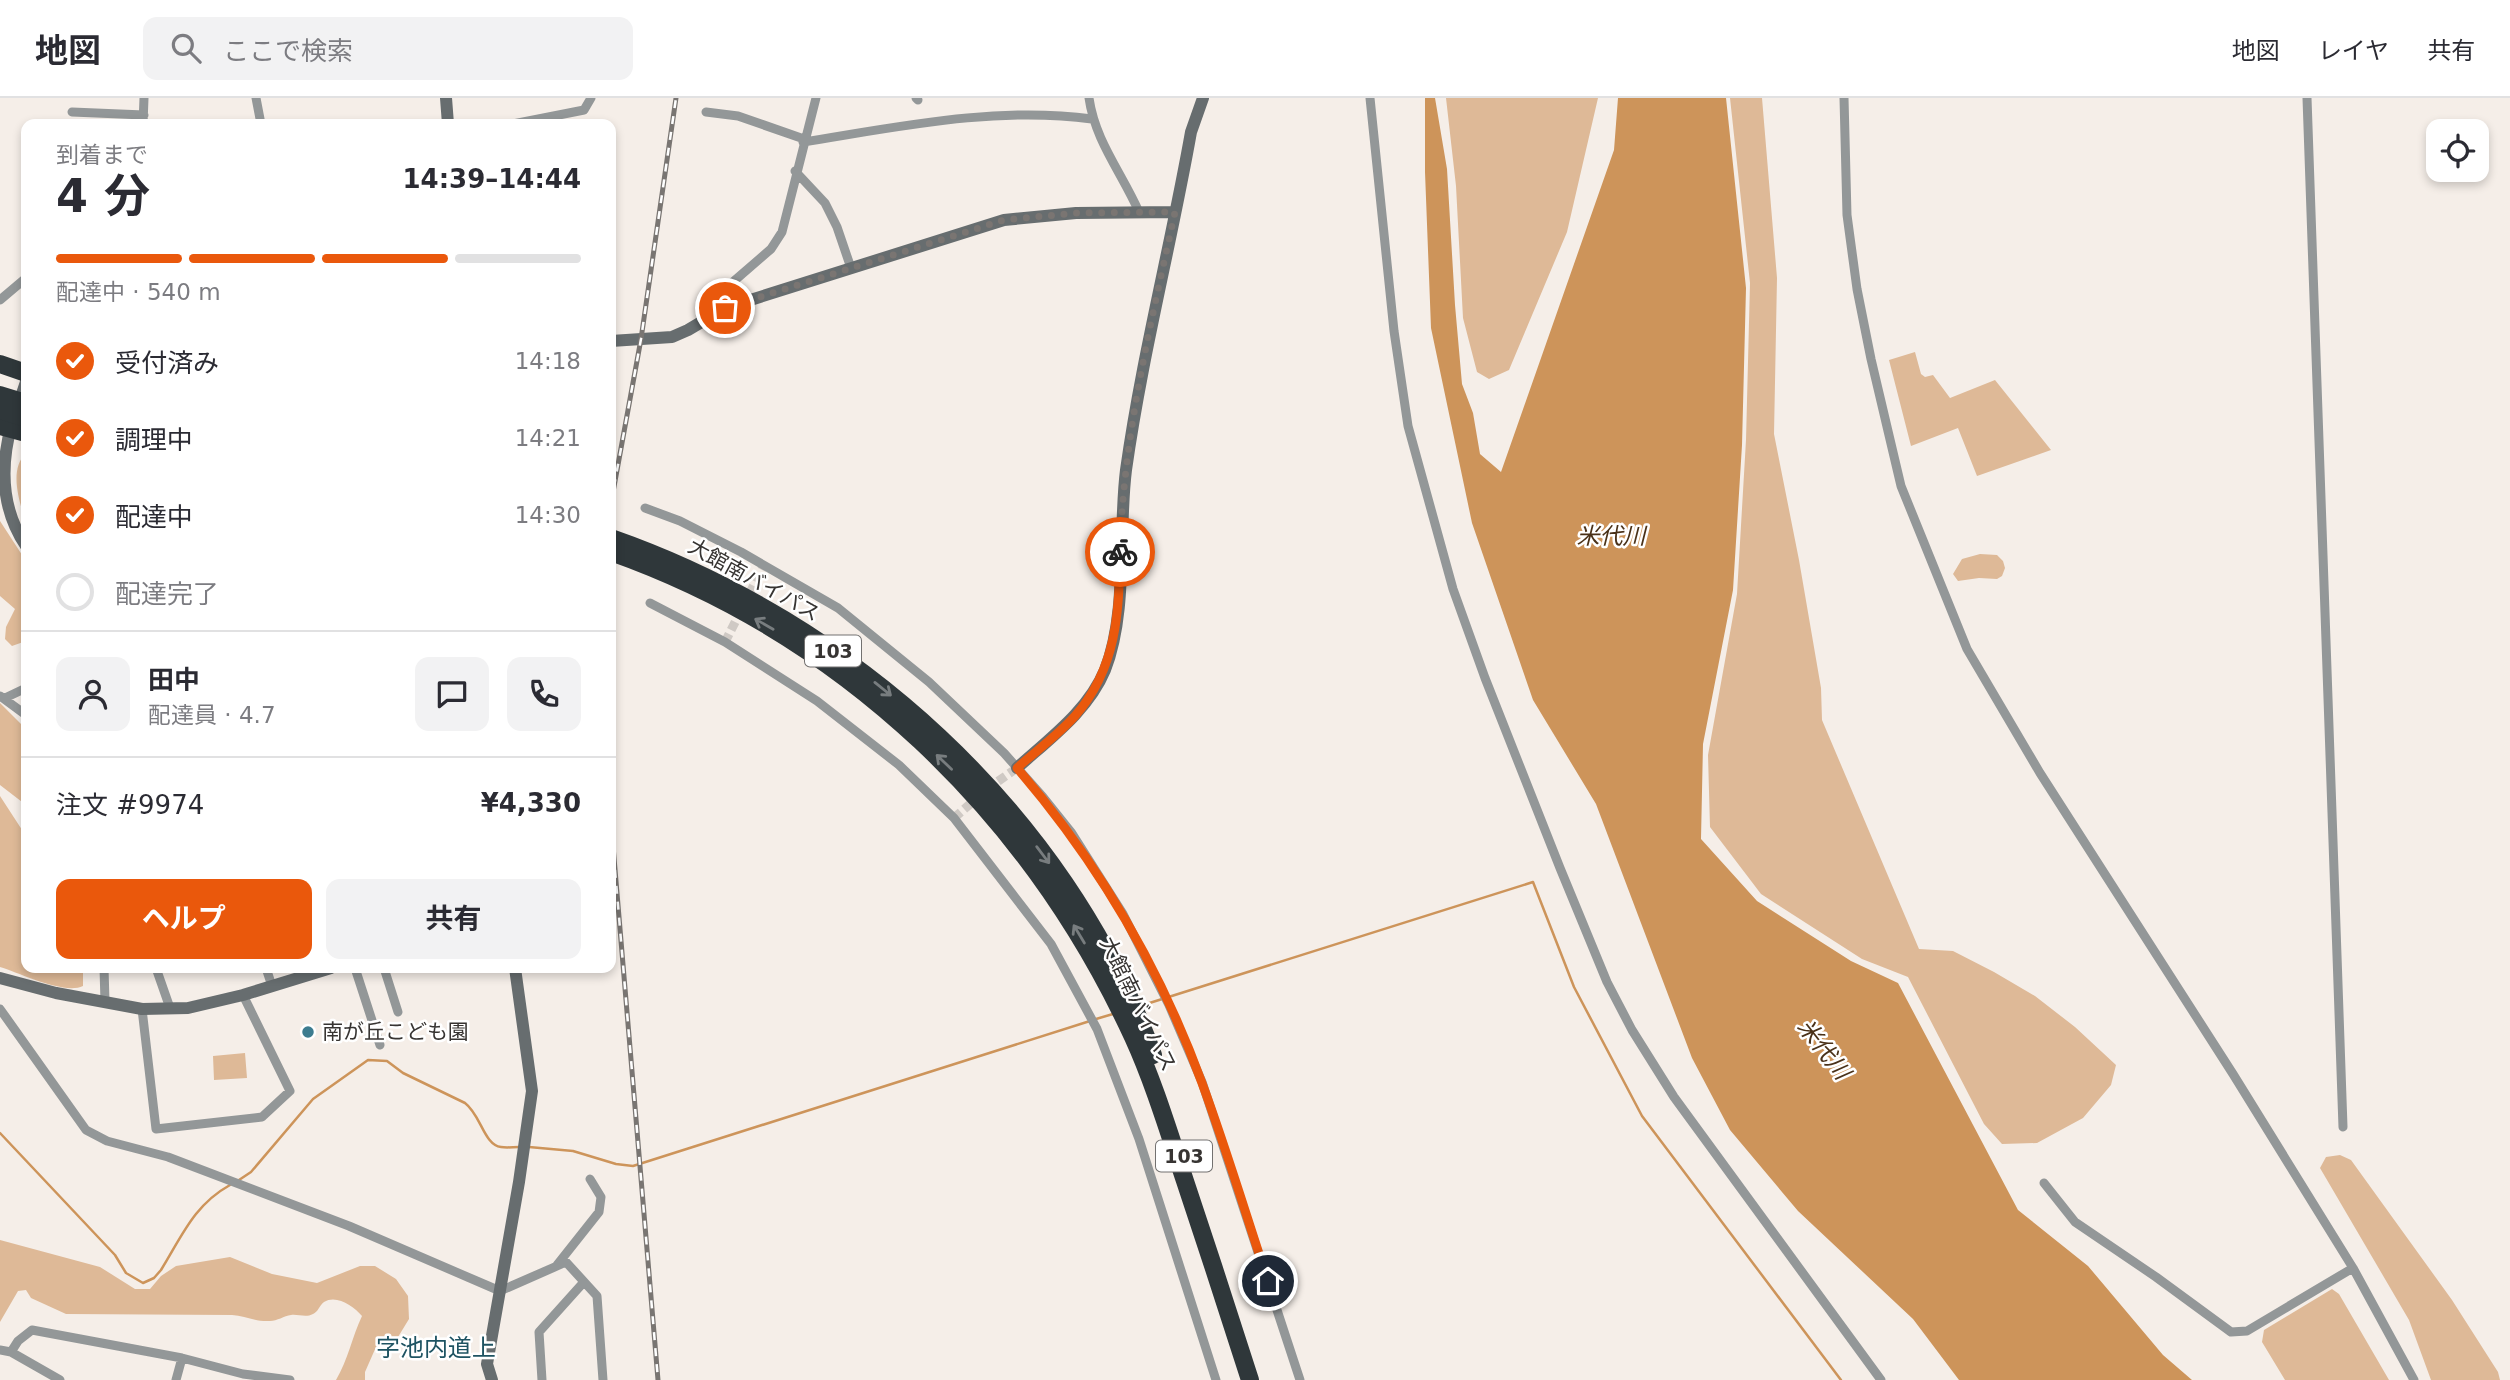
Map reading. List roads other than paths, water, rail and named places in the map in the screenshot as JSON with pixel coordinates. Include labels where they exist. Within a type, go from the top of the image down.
[{"type":"highway","points":[[0,364],[21,371]]},
{"type":"highway","points":[[0,395],[21,401]]},
{"type":"highway","points":[[0,410],[21,416]]},
{"type":"highway","name":"大館南バイパス","points":[[616,541],[632,552],[706,576],[781,617],[859,670],[935,733],[1001,802],[1039,850],[1084,914],[1140,1037],[1176,1127],[1218,1280],[1250,1380]]},
{"type":"highway","name":"大館南バイパス","points":[[616,552],[632,552]]},
{"type":"street","points":[[144,98],[144,119]]},
{"type":"street","points":[[256,98],[260,119]]},
{"type":"street","points":[[446,98],[448,119]]},
{"type":"street","points":[[538,119],[584,110],[591,98]]},
{"type":"street","points":[[725,308],[719,295],[771,249],[782,232],[795,171],[816,98]]},
{"type":"street","points":[[1089,98],[1092,119],[1108,156],[1129,188],[1139,212]]},
{"type":"street","points":[[1017,768],[1074,717],[1104,671],[1113,642],[1119,601],[1121,515],[1146,348],[1191,132],[1203,98]]},
{"type":"street","points":[[1370,98],[1394,331],[1408,426],[1453,589],[1485,678],[1560,867],[1607,982],[1674,1097],[1881,1380]]},
{"type":"street","points":[[1844,98],[1847,215],[1857,289],[1871,359],[1901,486],[1962,636],[2040,773],[2233,1074],[2353,1268],[2414,1380]]},
{"type":"street","points":[[2307,98],[2343,1127]]},
{"type":"street","points":[[72,112],[135,119]]},
{"type":"street","points":[[706,112],[738,116],[803,141],[999,114],[1055,114],[1092,119]]},
{"type":"street","points":[[795,171],[825,203],[837,227],[851,268]]},
{"type":"street","points":[[616,341],[672,337],[725,308],[1004,220],[1076,213],[1175,212]]},
{"type":"street","points":[[0,300],[21,282]]},
{"type":"street","points":[[21,399],[4,459],[5,499],[10,518],[21,538]]},
{"type":"street","points":[[645,508],[680,521],[741,552],[838,608],[929,682],[1017,768],[1064,824],[1124,914],[1202,1082],[1300,1380]]},
{"type":"street","points":[[650,603],[725,642],[806,694],[899,765],[954,818],[1051,944],[1096,1027],[1139,1139],[1216,1380]]},
{"type":"street","points":[[2,697],[21,690]]},
{"type":"street","points":[[2,697],[21,711]]},
{"type":"street","points":[[104,973],[105,1002]]},
{"type":"street","points":[[158,973],[170,1008]]},
{"type":"street","points":[[268,973],[272,986]]},
{"type":"street","points":[[0,978],[142,1009],[188,1008],[243,995],[313,973]]},
{"type":"street","points":[[357,973],[380,1045]]},
{"type":"street","points":[[386,973],[398,1012]]},
{"type":"street","points":[[492,1380],[487,1364],[523,1159],[532,1091],[516,973]]},
{"type":"street","points":[[142,1009],[156,1129],[262,1117],[290,1091],[243,995]]},
{"type":"street","points":[[0,1009],[86,1130],[107,1141],[168,1157],[245,1186],[349,1226],[500,1291],[566,1262],[597,1296],[603,1380]]},
{"type":"street","points":[[557,1265],[599,1212],[601,1197],[590,1180]]},
{"type":"street","points":[[2044,1183],[2075,1222],[2231,1332],[2247,1331],[2353,1268]]},
{"type":"street","points":[[541,1380],[539,1332],[583,1283]]},
{"type":"street","points":[[11,1352],[18,1341],[32,1330],[182,1358],[243,1377],[290,1380]]},
{"type":"street","points":[[0,1350],[11,1352],[54,1379]]},
{"type":"street","points":[[176,1380],[182,1358]]},
{"type":"water","name":"米代川","points":[[1425,98],[1435,98],[1447,169],[1462,384],[1473,413],[1480,454],[1501,472],[1614,150],[1618,98],[1726,98],[1746,288],[1742,445],[1733,590],[1703,744],[1701,839],[1757,901],[1851,961],[1898,983],[2018,1210],[2088,1266],[2163,1355],[2192,1380],[1959,1380],[1913,1319],[1798,1211],[1730,1130],[1692,1058],[1596,804],[1533,700],[1472,523],[1431,328]]},
{"type":"waterway","points":[[1140,1006],[1533,882],[1574,987],[1642,1116],[1841,1380]]},
{"type":"waterway","points":[[1096,1019],[1113,1014]]},
{"type":"waterway","points":[[529,1147],[573,1151],[616,1164],[633,1166],[1090,1021]]},
{"type":"waterway","points":[[239,1180],[251,1172],[313,1099],[368,1060],[387,1061],[403,1073],[465,1103],[490,1141],[503,1147],[519,1147]]},
{"type":"waterway","points":[[0,1133],[115,1255],[126,1273],[143,1283],[154,1278],[161,1270],[198,1212],[230,1185]]},
{"type":"tunnel","points":[[725,642],[764,565]]},
{"type":"tunnel","points":[[987,789],[1017,768]]},
{"type":"tunnel","points":[[954,818],[977,798]]},
{"type":"railway","points":[[616,476],[641,339],[676,98]]},
{"type":"railway","points":[[616,881],[658,1380]]},
{"type":"place","name":"南が丘こども園","points":[[308,1032]]},
{"type":"district","name":"字池内道上","points":[[436,1348]]}]
